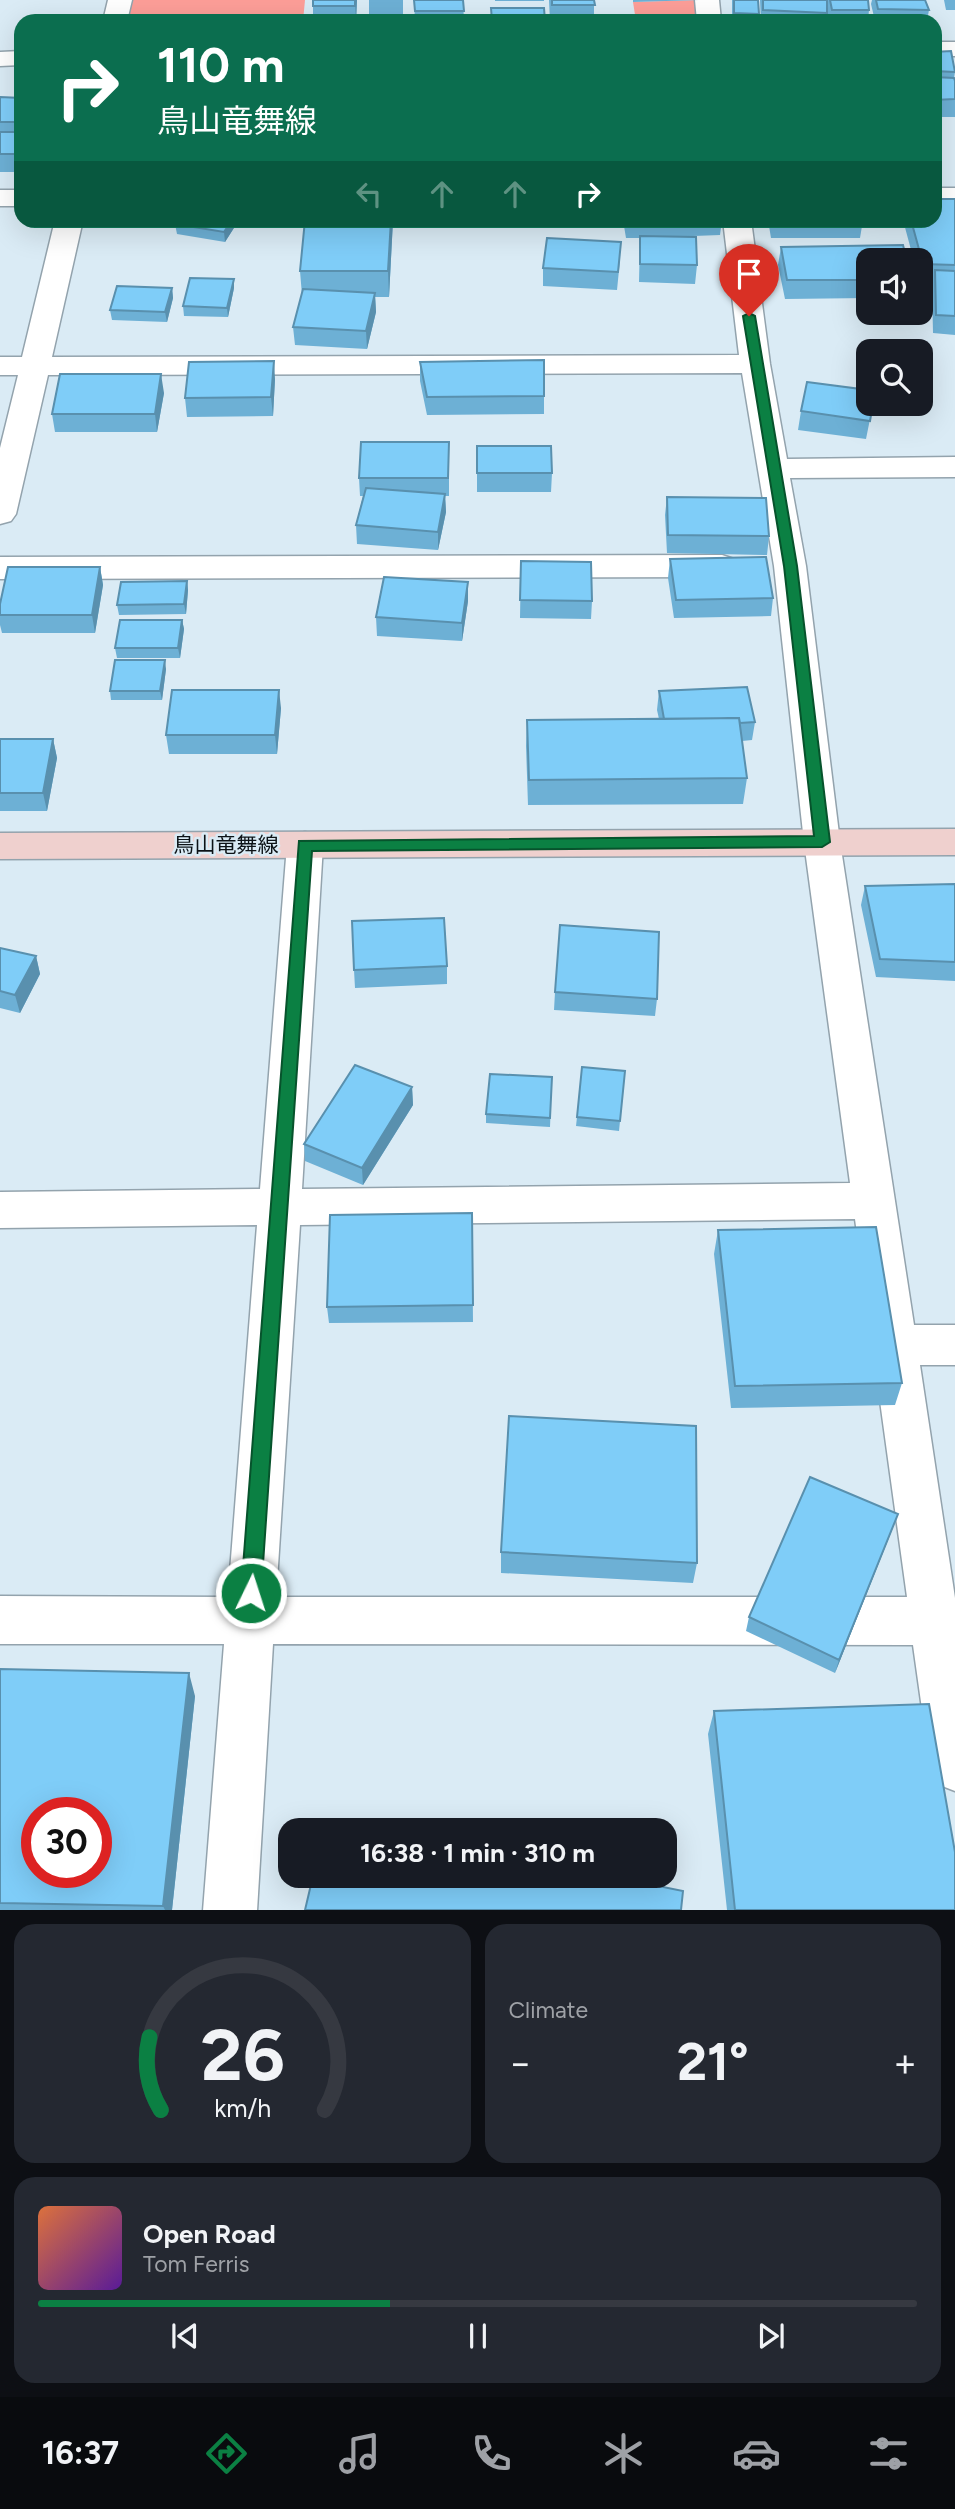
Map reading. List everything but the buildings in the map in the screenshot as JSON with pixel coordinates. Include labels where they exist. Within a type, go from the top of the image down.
[{"type":"main road","name":"鳥山竜舞線","points":[[0,846],[955,842]]},
{"type":"street","points":[[0,514],[67,228]]},
{"type":"street","points":[[738,228],[755,364],[774,469],[767,566],[822,842],[955,1766]]},
{"type":"street","points":[[0,366],[755,364]]},
{"type":"street","points":[[774,469],[955,467]]},
{"type":"street","points":[[0,568],[767,566]]},
{"type":"street","points":[[230,1910],[305,845]]},
{"type":"street","points":[[0,1210],[874,1201]]},
{"type":"street","points":[[895,1345],[955,1345]]},
{"type":"street","points":[[0,1620],[934,1621]]},
{"type":"shaded area","points":[[120,0],[305,0],[304,14],[117,14]]},
{"type":"shaded area","points":[[699,0],[700,14],[635,14],[633,2]]},
{"type":"route","points":[[251,1593],[305,845],[822,842],[790,566],[749,316]]}]
